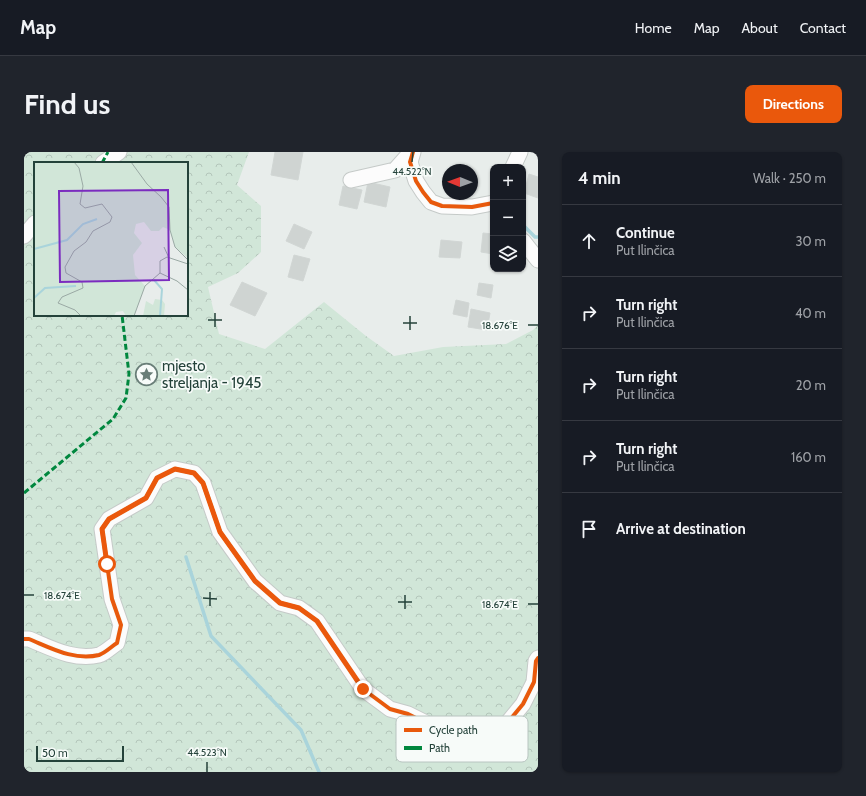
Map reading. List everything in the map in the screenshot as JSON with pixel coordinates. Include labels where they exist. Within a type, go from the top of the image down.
[{"type":"street","points":[[104,162],[119,152]]},
{"type":"street","points":[[351,180],[395,170],[412,152]]},
{"type":"street","points":[[412,152],[410,162],[416,181],[431,202],[442,206],[472,208],[490,204]]},
{"type":"street","points":[[514,164],[520,152]]},
{"type":"street","points":[[24,236],[34,224]]},
{"type":"street","points":[[526,245],[538,260]]},
{"type":"street","points":[[24,639],[29,639],[64,654],[86,656],[100,655],[117,643],[121,625],[112,599],[102,529],[109,519],[146,498],[157,478],[175,469],[194,473],[203,483],[220,532],[255,581],[280,603],[299,608],[317,621],[363,689],[390,709],[412,716]]},
{"type":"street","points":[[513,716],[523,704],[534,682],[536,661],[538,658]]},
{"type":"green space","points":[[24,152],[249,152],[237,185],[261,206],[261,252],[238,273],[208,287],[219,334],[265,349],[324,302],[366,336],[394,356],[443,347],[506,344],[533,330],[538,325],[538,772],[24,772]]},
{"type":"building","points":[[275,152],[303,152],[298,180],[271,175]]},
{"type":"building","points":[[529,174],[538,177],[538,198],[526,194],[526,185]]},
{"type":"building","points":[[368,182],[390,187],[386,207],[364,202]]},
{"type":"building","points":[[343,186],[362,190],[357,209],[339,205]]},
{"type":"building","points":[[294,224],[312,232],[304,249],[286,241]]},
{"type":"building","points":[[483,233],[490,234],[490,254],[481,252]]},
{"type":"building","points":[[441,240],[462,242],[460,258],[439,257]]},
{"type":"building","points":[[294,255],[310,259],[303,281],[288,277]]},
{"type":"building","points":[[242,282],[267,293],[255,316],[230,305]]},
{"type":"building","points":[[479,283],[493,285],[491,298],[477,295]]},
{"type":"building","points":[[456,300],[469,303],[467,317],[453,314]]},
{"type":"building","points":[[471,309],[490,313],[487,330],[468,327]]},
{"type":"waterway","points":[[526,228],[535,237],[538,237]]},
{"type":"waterway","points":[[186,557],[211,636],[301,730],[319,772]]},
{"type":"marked path","points":[[103,162],[108,152]]},
{"type":"marked path","points":[[24,493],[113,419],[126,398],[129,374],[122,316]]},
{"type":"cycle path","points":[[413,152],[410,162],[416,181],[431,202],[442,206],[472,207],[490,204]]},
{"type":"cycle path","points":[[24,639],[29,639],[63,653],[81,656],[99,655],[117,643],[121,625],[112,599],[102,529],[109,519],[146,498],[157,478],[175,469],[194,473],[203,483],[220,532],[255,581],[280,603],[299,608],[317,621],[363,689],[390,709],[412,716]]},
{"type":"cycle path","points":[[513,716],[523,704],[534,682],[536,661],[538,658]]},
{"type":"place","name":"mjesto streljanja - 1945","points":[[146,375]]},
{"type":"route","points":[[107,564],[105,541],[102,529],[109,519],[146,498],[157,478],[175,469],[194,473],[203,483],[220,532],[255,581],[280,603],[299,608],[317,621],[363,689]]}]
